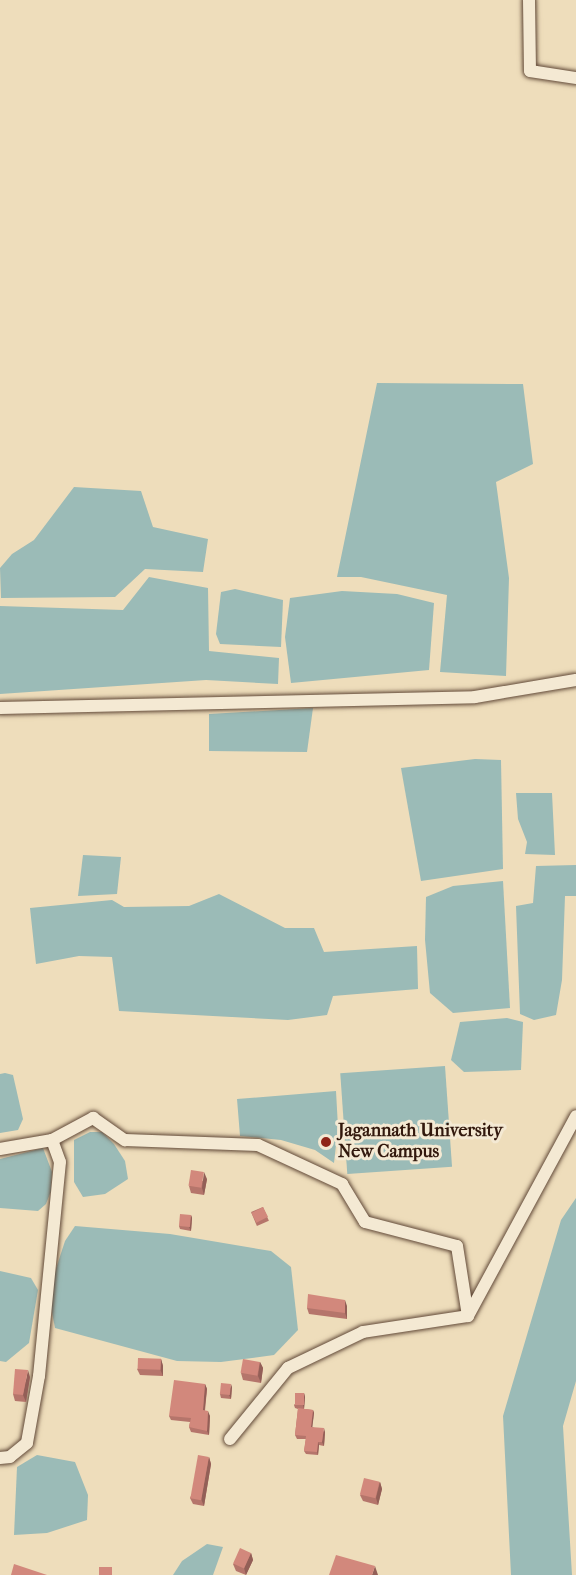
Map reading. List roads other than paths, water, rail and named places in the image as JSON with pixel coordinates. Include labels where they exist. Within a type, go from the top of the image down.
[{"type":"street","points":[[529,0],[530,71],[576,78]]},
{"type":"street","points":[[0,708],[475,697],[576,680]]},
{"type":"street","points":[[468,1316],[576,1116]]},
{"type":"street","points":[[0,1149],[52,1140],[93,1119],[125,1140],[258,1145],[342,1184],[365,1222],[456,1246],[468,1316]]},
{"type":"street","points":[[0,1458],[10,1457],[27,1443],[39,1376],[60,1162],[52,1140]]},
{"type":"street","points":[[230,1438],[288,1368],[363,1332],[468,1316]]},
{"type":"water","points":[[377,383],[523,384],[533,464],[496,482],[509,578],[506,676],[440,672],[447,595],[361,577],[337,577]]},
{"type":"water","points":[[74,487],[141,491],[153,527],[208,539],[203,572],[145,569],[115,597],[1,598],[0,568],[12,554],[34,540]]},
{"type":"water","points":[[149,577],[208,588],[209,651],[279,658],[278,684],[206,680],[0,694],[0,606],[123,610]]},
{"type":"water","points":[[235,589],[283,600],[281,647],[220,644],[216,634],[221,592]]},
{"type":"water","points":[[342,591],[397,594],[434,603],[429,670],[291,683],[285,637],[290,598]]},
{"type":"water","points":[[313,708],[307,752],[209,751],[209,714]]},
{"type":"water","points":[[475,759],[501,760],[503,869],[421,881],[401,768]]},
{"type":"water","points":[[516,793],[552,793],[555,855],[525,854],[527,842],[518,819]]},
{"type":"water","points":[[83,855],[121,857],[117,894],[78,896]]},
{"type":"water","points":[[576,865],[576,896],[565,896],[562,980],[556,1015],[534,1020],[520,1014],[516,906],[533,903],[536,866]]},
{"type":"water","points":[[503,881],[510,1008],[453,1013],[430,993],[425,940],[426,897],[453,886]]},
{"type":"water","points":[[219,894],[285,928],[314,928],[324,952],[417,946],[418,989],[333,996],[327,1015],[288,1020],[119,1011],[112,957],[79,956],[36,964],[30,908],[112,900],[124,907],[189,906]]},
{"type":"water","points":[[507,1018],[523,1022],[521,1070],[464,1072],[451,1060],[460,1022]]},
{"type":"water","points":[[445,1066],[452,1167],[347,1174],[340,1073]]},
{"type":"water","points":[[0,1074],[13,1075],[23,1119],[18,1130],[0,1133]]},
{"type":"water","points":[[336,1091],[338,1127],[334,1163],[315,1150],[281,1140],[240,1136],[237,1099]]},
{"type":"water","points":[[90,1132],[102,1132],[114,1144],[125,1161],[128,1179],[105,1194],[83,1197],[74,1182],[74,1140]]},
{"type":"water","points":[[43,1148],[52,1172],[51,1191],[46,1204],[38,1211],[0,1208],[0,1159]]},
{"type":"water","points":[[576,1198],[576,1381],[563,1426],[572,1575],[511,1575],[503,1416],[561,1220]]},
{"type":"water","points":[[75,1226],[170,1234],[271,1251],[291,1267],[298,1330],[274,1355],[221,1362],[177,1361],[55,1328],[49,1297],[65,1241]]},
{"type":"water","points":[[0,1271],[31,1278],[38,1290],[29,1343],[6,1362],[0,1361]]},
{"type":"water","points":[[37,1455],[75,1462],[88,1495],[87,1520],[47,1533],[14,1535],[17,1467]]},
{"type":"water","points":[[207,1544],[223,1547],[213,1575],[173,1575],[182,1561]]},
{"type":"place","name":"Jagannath University New Campus","points":[[326,1142]]}]
